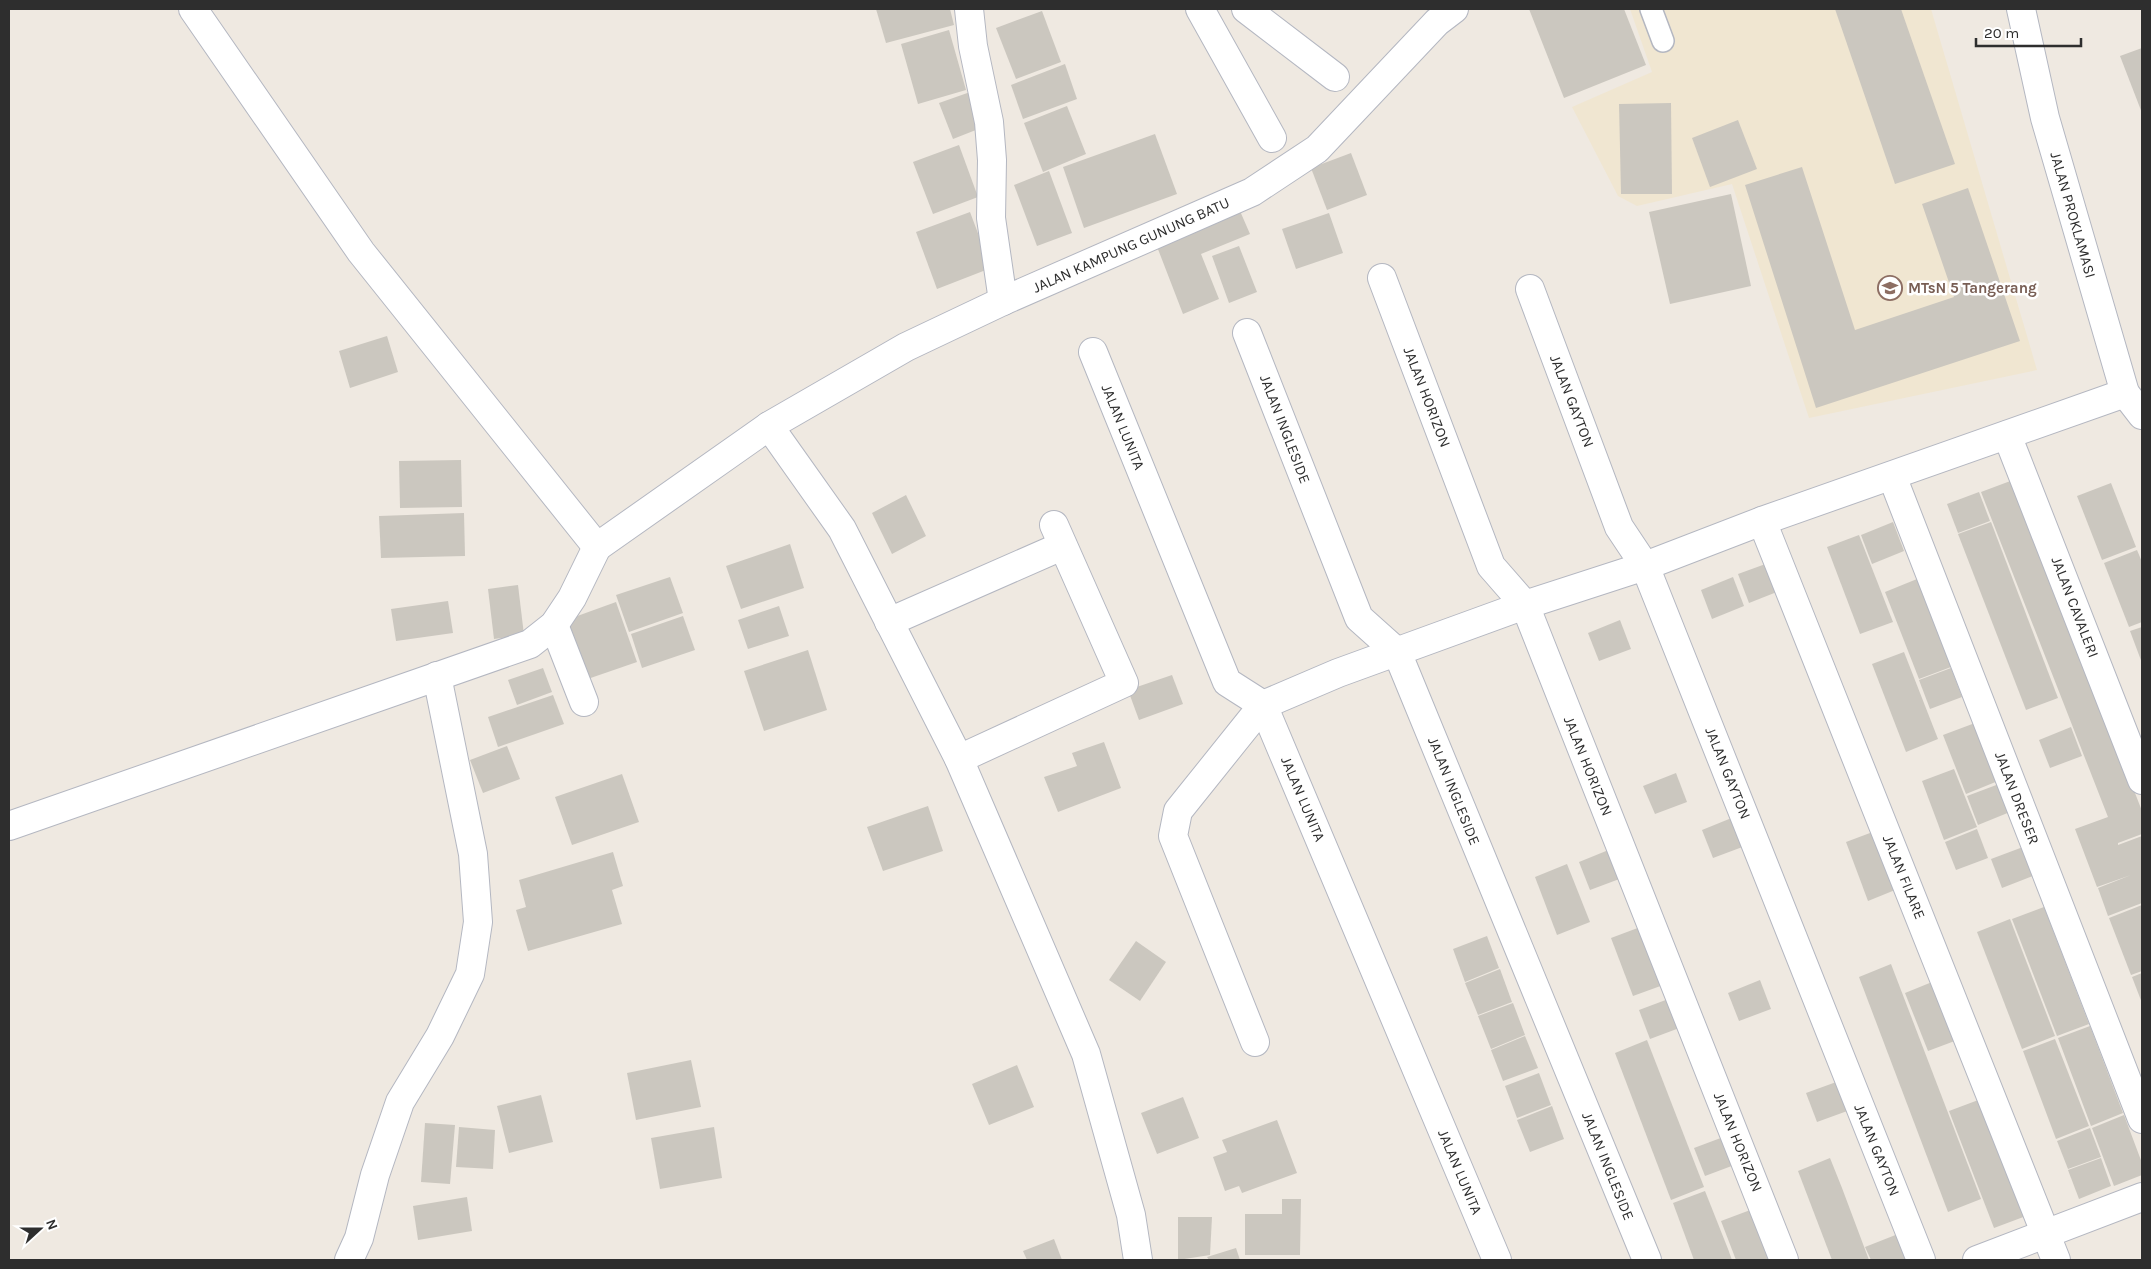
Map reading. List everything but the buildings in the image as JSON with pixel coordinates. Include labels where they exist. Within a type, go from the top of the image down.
[{"type":"street","points":[[9,826],[530,644],[554,625],[572,598],[597,547],[361,252],[193,9]]},
{"type":"street","points":[[969,9],[973,46],[990,122],[992,160],[991,218],[1003,301]]},
{"type":"street","points":[[1200,9],[1272,138]]},
{"type":"street","points":[[1246,9],[1335,77]]},
{"type":"street","name":"JALAN KAMPUNG GUNUNG BATU","points":[[597,547],[768,426],[906,347],[1003,301],[1252,192],[1317,149],[1437,22],[1454,9]]},
{"type":"street","name":"JALAN PROKLAMASI","points":[[2021,9],[2045,118],[2125,392],[2142,414]]},
{"type":"street","name":"JALAN HORIZON","points":[[1382,278],[1491,566],[1525,606],[1784,1260]]},
{"type":"street","name":"JALAN GAYTON","points":[[1530,289],[1619,527],[1645,566],[1921,1260]]},
{"type":"street","name":"JALAN INGLESIDE","points":[[1247,333],[1359,618],[1397,652],[1647,1260]]},
{"type":"street","name":"JALAN LUNITA","points":[[1093,352],[1227,682],[1263,705],[1497,1260]]},
{"type":"street","points":[[1255,1042],[1173,836],[1178,811],[1263,705],[1338,673],[1525,606],[1645,566],[1762,521],[2125,392]]},
{"type":"street","points":[[768,426],[842,529],[959,759],[1086,1054],[1131,1215],[1138,1260]]},
{"type":"street","name":"JALAN CAVALERI","points":[[2007,435],[2142,780]]},
{"type":"street","name":"JALAN DRESER","points":[[1892,476],[2142,1120]]},
{"type":"street","name":"JALAN FILARE","points":[[1762,521],[2056,1260]]},
{"type":"street","points":[[889,622],[1058,535],[1124,683],[959,759]]},
{"type":"street","points":[[554,625],[584,702]]},
{"type":"street","points":[[349,1260],[359,1238],[374,1175],[400,1102],[440,1036],[470,974],[478,922],[472,854],[437,676]]},
{"type":"street","points":[[1977,1260],[2142,1196]]},
{"type":"lane","points":[[1651,9],[1662,41]]},
{"type":"shaded area","name":"MTsN 5 Tangerang","points":[[1630,9],[1931,9],[2037,370],[1809,418],[1732,184],[1637,206],[1618,196],[1572,107],[1652,72]]},
{"type":"place","name":"MTsN 5 Tangerang","points":[[1890,288]]}]
